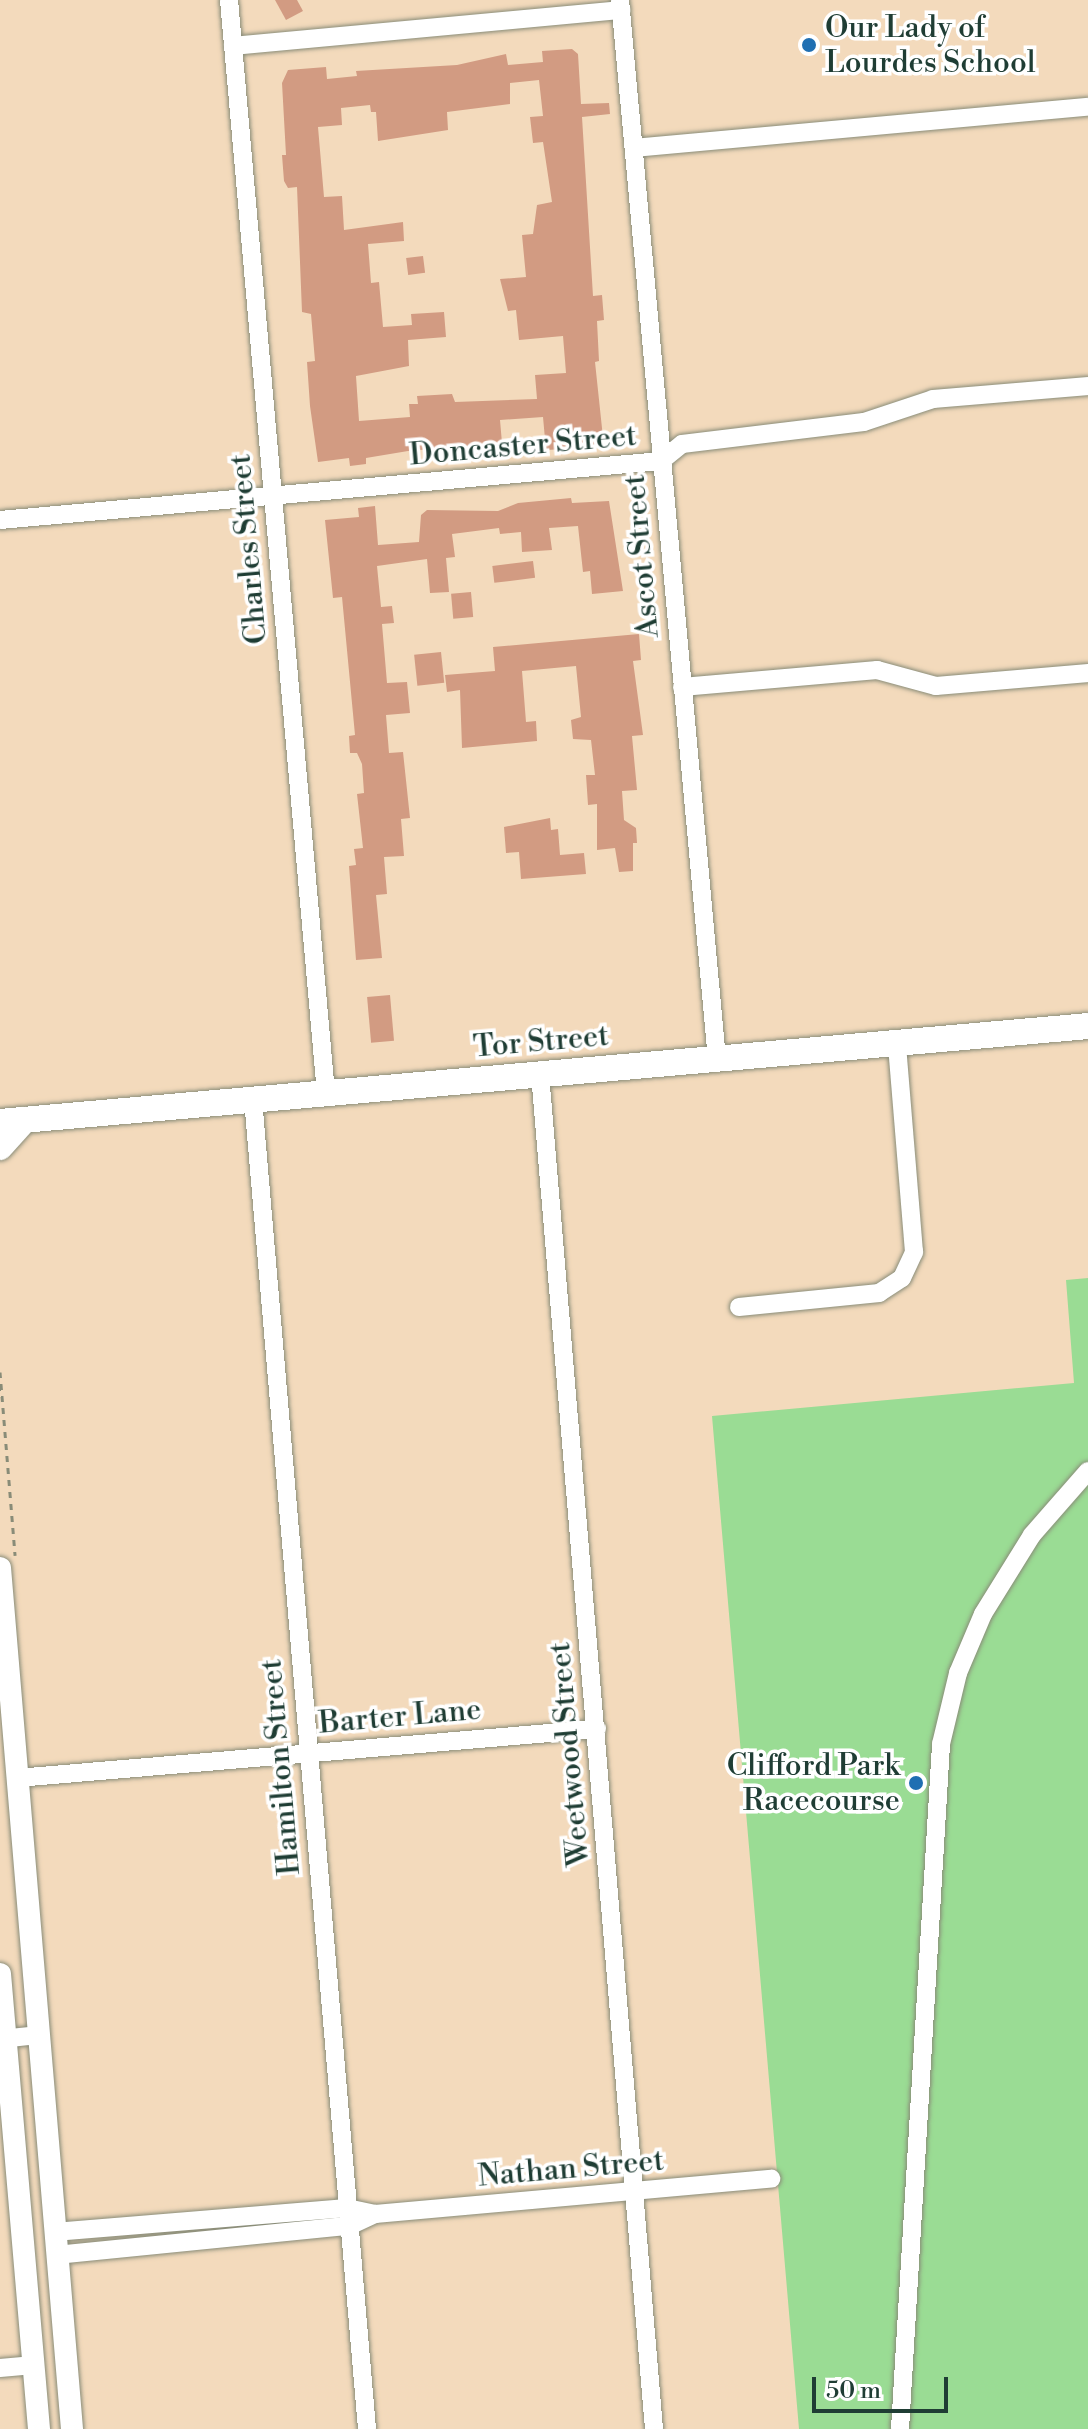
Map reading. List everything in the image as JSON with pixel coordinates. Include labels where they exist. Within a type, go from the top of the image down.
[{"type":"highway","name":"Tor Street","points":[[12,1121],[1088,1026]]},
{"type":"highway","points":[[0,1147],[12,1121]]},
{"type":"main road","points":[[0,1568],[72,2429]]},
{"type":"main road","points":[[0,1974],[3,2038],[39,2429]]},
{"type":"street","name":"Charles Street","points":[[229,0],[326,1093]]},
{"type":"street","points":[[233,46],[620,5]]},
{"type":"street","name":"Ascot Street","points":[[620,5],[717,1059]]},
{"type":"street","points":[[634,148],[1088,107]]},
{"type":"street","name":"Doncaster Street","points":[[0,520],[661,461],[682,444],[864,422],[933,399],[1088,386]]},
{"type":"street","points":[[682,687],[865,671],[936,686],[1088,673]]},
{"type":"street","points":[[739,1307],[879,1293],[902,1278],[914,1252],[897,1043]]},
{"type":"street","name":"Weetwood Street","points":[[540,1074],[654,2429]]},
{"type":"street","name":"Hamilton Street","points":[[253,1099],[367,2429]]},
{"type":"street","points":[[900,2429],[941,1744],[958,1673],[983,1614],[1032,1535],[1088,1471]]},
{"type":"street","name":"Barter Lane","points":[[17,1778],[597,1729]]},
{"type":"street","points":[[3,2038],[38,2035]]},
{"type":"street","name":"Nathan Street","points":[[56,2255],[375,2214],[771,2179]]},
{"type":"street","name":"Nathan Street","points":[[54,2232],[348,2217]]},
{"type":"street","points":[[0,2368],[34,2365]]},
{"type":"green space","name":"Clifford Park Racecourse","points":[[1088,1278],[1088,2429],[799,2429],[712,1416],[1074,1383],[1066,1280]]},
{"type":"building","points":[[275,0],[297,0],[303,11],[286,20]]},
{"type":"building","points":[[572,49],[578,54],[581,104],[609,103],[610,114],[582,117],[593,296],[602,295],[604,320],[597,321],[599,361],[595,362],[604,447],[546,450],[543,417],[500,420],[502,443],[492,448],[414,450],[366,458],[366,464],[350,466],[349,458],[318,462],[307,362],[315,361],[311,314],[302,312],[297,187],[288,188],[284,181],[282,155],[286,155],[282,83],[288,70],[326,67],[327,79],[357,76],[356,71],[457,65],[506,54],[508,65],[543,62],[542,51]],"holes":[[[539,80],[543,116],[530,117],[533,143],[543,142],[552,202],[537,205],[533,234],[522,235],[526,277],[500,279],[508,311],[516,310],[519,340],[563,336],[566,373],[535,375],[537,399],[455,402],[452,394],[417,396],[418,404],[409,404],[410,417],[359,421],[356,376],[409,366],[408,340],[446,337],[444,312],[411,314],[412,325],[383,327],[379,282],[371,283],[368,244],[404,241],[403,222],[344,230],[342,196],[324,197],[318,127],[342,125],[341,108],[370,105],[371,112],[376,112],[378,141],[448,130],[447,112],[510,104],[510,83]]]},
{"type":"building","points":[[423,256],[425,273],[408,275],[406,258]]},
{"type":"building","points":[[571,498],[572,503],[609,501],[623,591],[592,594],[590,571],[583,572],[578,526],[549,528],[552,550],[522,552],[521,532],[500,534],[499,528],[452,534],[455,557],[446,558],[449,592],[430,593],[427,559],[377,566],[381,607],[392,606],[394,623],[382,624],[387,683],[407,682],[410,713],[386,715],[389,753],[403,752],[410,818],[401,819],[404,856],[384,857],[387,894],[376,895],[382,958],[356,960],[349,866],[356,865],[354,849],[363,848],[357,794],[364,793],[362,764],[357,753],[350,753],[349,736],[355,735],[342,597],[333,598],[325,520],[359,517],[358,508],[375,506],[378,545],[419,542],[421,515],[427,510],[498,511],[518,503]]},
{"type":"building","points":[[533,561],[535,578],[494,583],[492,566]]},
{"type":"building","points":[[471,592],[473,617],[453,619],[451,594]]},
{"type":"building","points":[[639,634],[641,660],[633,661],[643,735],[632,736],[637,790],[622,791],[624,820],[636,828],[637,843],[633,843],[633,871],[619,872],[615,848],[597,850],[597,804],[588,805],[586,775],[595,775],[591,740],[573,739],[571,720],[581,717],[576,666],[522,671],[526,722],[536,721],[537,741],[462,748],[460,690],[447,692],[445,675],[495,671],[493,647]]},
{"type":"building","points":[[441,652],[444,683],[417,686],[414,655]]},
{"type":"building","points":[[550,818],[551,830],[558,829],[560,855],[584,853],[586,874],[521,879],[519,852],[506,853],[504,827]]},
{"type":"building","points":[[390,995],[394,1041],[371,1043],[367,997]]},
{"type":"place","name":"Our Lady of Lourdes School","points":[[809,45]]},
{"type":"place","name":"Clifford Park Racecourse","points":[[916,1783]]}]
